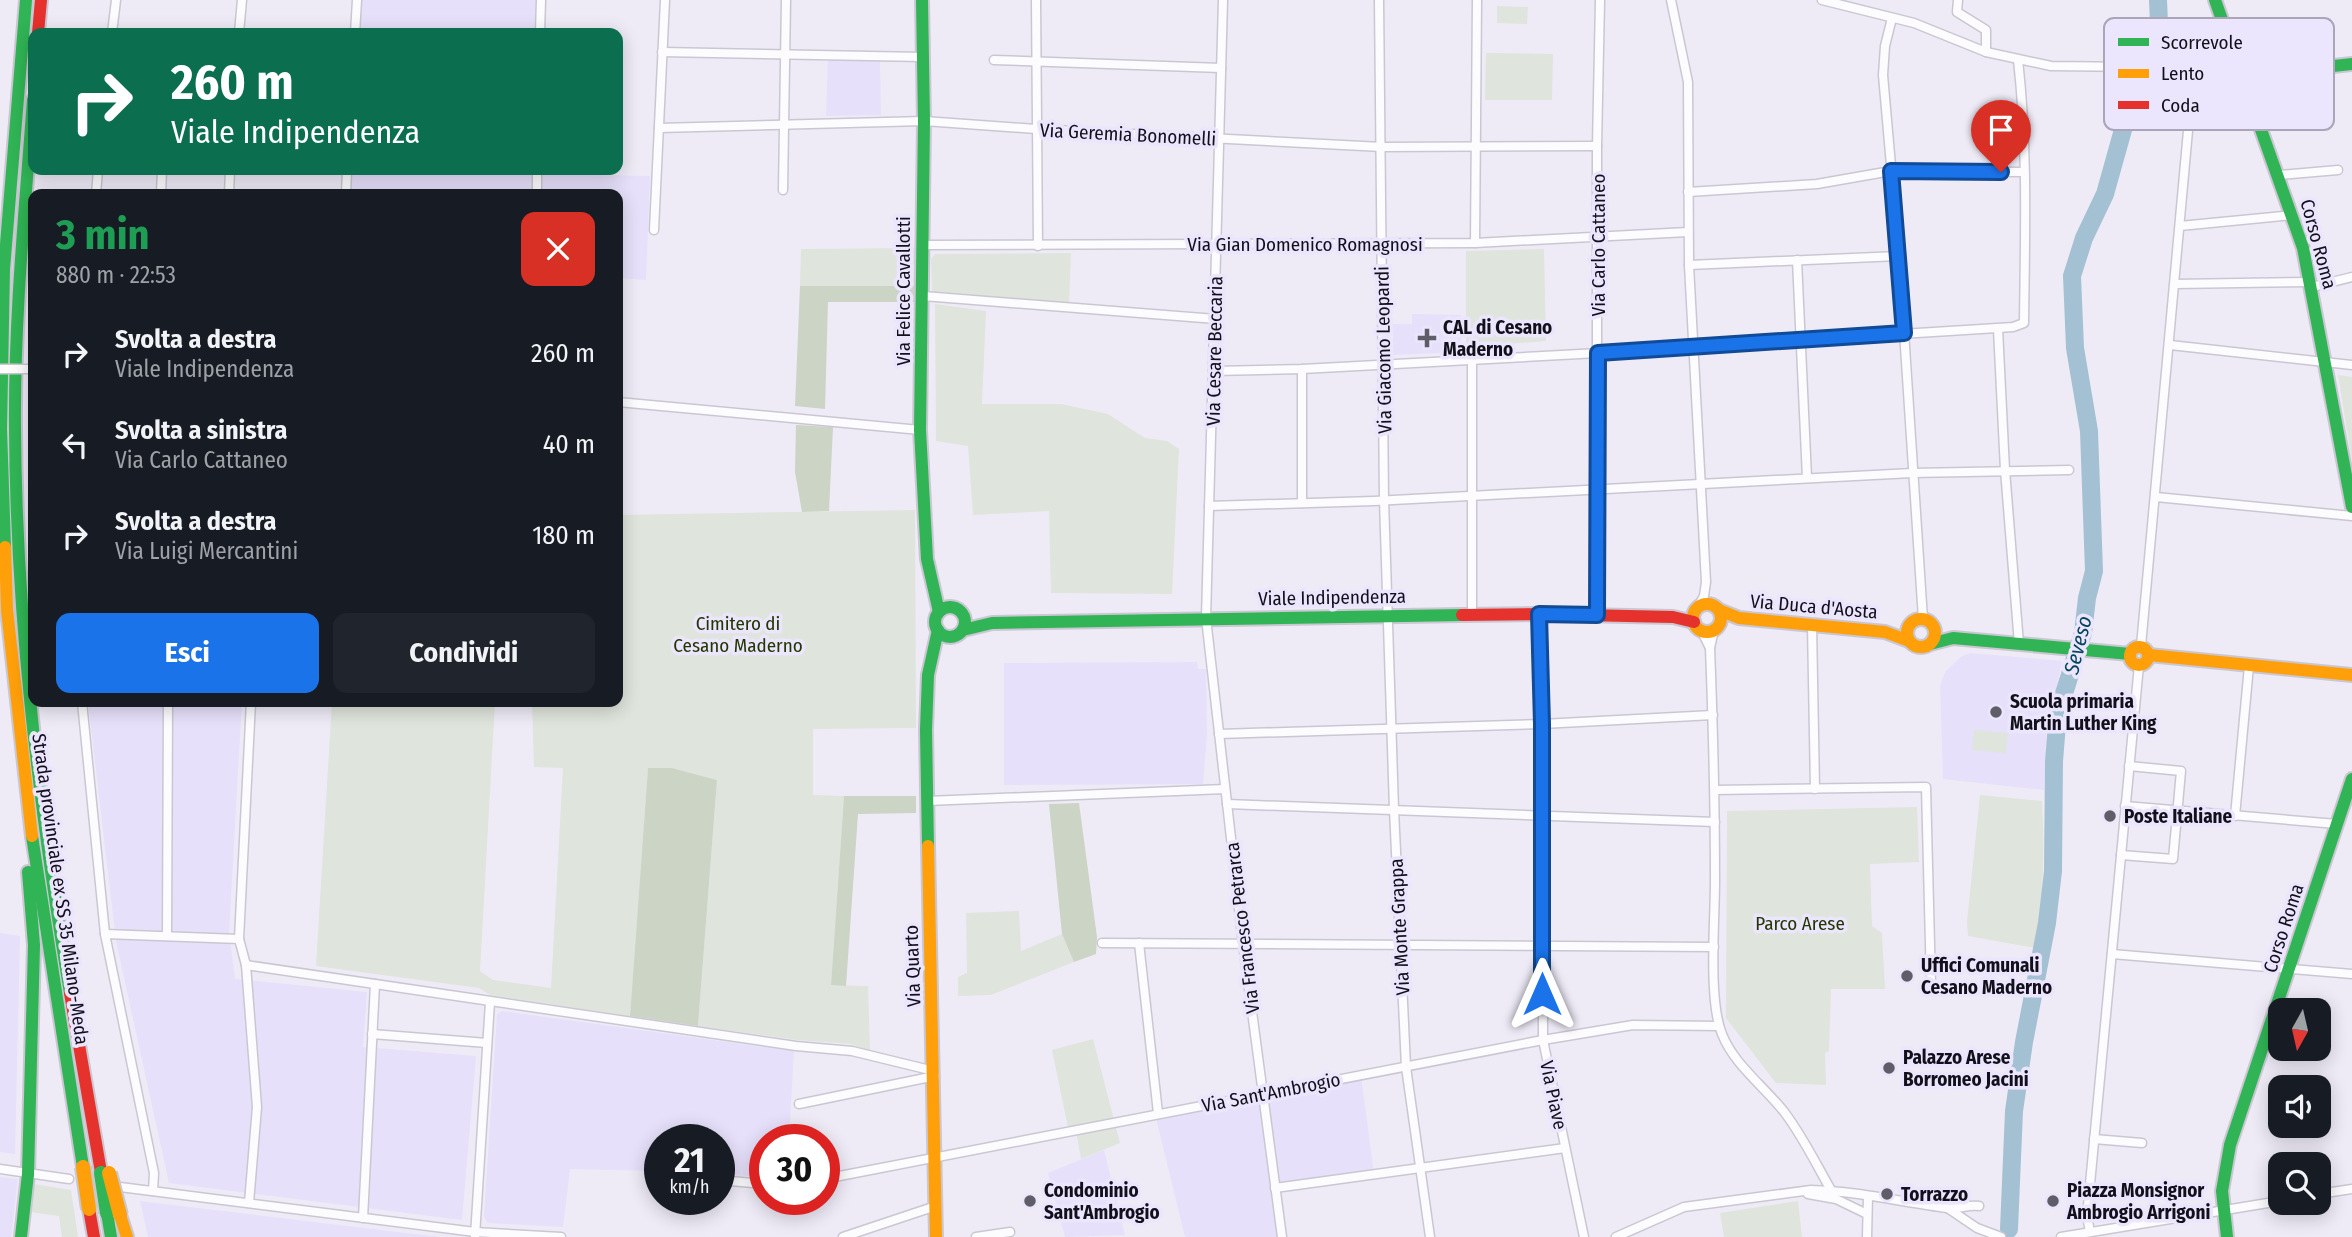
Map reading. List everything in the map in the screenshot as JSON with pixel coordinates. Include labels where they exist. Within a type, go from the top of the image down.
[{"type":"main road","points":[[17,0],[15,31],[22,47]]},
{"type":"main road","name":"Strada provinciale ex SS 35 Milano-Meda","points":[[26,0],[4,270],[1,429],[7,610],[27,811],[94,1237]]},
{"type":"main road","points":[[39,27],[41,0]]},
{"type":"main road","points":[[39,27],[50,0]]},
{"type":"main road","name":"Via Felice Cavallotti","points":[[922,0],[924,121],[920,430],[927,559],[933,593],[951,622]]},
{"type":"main road","name":"Corso Roma","points":[[2215,0],[2221,18]]},
{"type":"main road","points":[[2334,65],[2352,64]]},
{"type":"main road","name":"Corso Roma","points":[[2262,130],[2293,215],[2311,284],[2352,508]]},
{"type":"main road","name":"Strada provinciale ex SS 35 Milano-Meda","points":[[28,166],[20,272],[15,430],[28,682]]},
{"type":"main road","name":"Viale Indipendenza","points":[[951,622],[1539,614],[1706,619]]},
{"type":"main road","name":"Via Duca d'Aosta","points":[[1706,619],[1739,618],[1885,632],[1909,641]]},
{"type":"main road","name":"Via Quarto","points":[[936,1237],[926,730],[928,675],[951,622]]},
{"type":"main road","points":[[1922,623],[1953,638]]},
{"type":"main road","points":[[1922,623],[1907,632],[1909,641],[1921,647],[1953,638],[2352,676]]},
{"type":"main road","points":[[1922,623],[1935,634],[1930,644]]},
{"type":"main road","name":"Via Duca d'Aosta","points":[[1885,632],[1922,623]]},
{"type":"main road","name":"Strada provinciale ex SS 35 Milano-Meda","points":[[30,707],[50,863],[88,1098],[113,1214],[111,1237]]},
{"type":"main road","name":"Corso Roma","points":[[2227,1237],[2222,1210],[2222,1181],[2230,1145],[2352,779]]},
{"type":"main road","points":[[21,1237],[28,1174],[34,945],[27,863],[27,811]]},
{"type":"main road","points":[[113,1214],[127,1237]]},
{"type":"street","points":[[113,28],[116,0]]},
{"type":"street","points":[[239,28],[242,0]]},
{"type":"street","points":[[355,28],[357,0]]},
{"type":"street","points":[[540,28],[541,0]]},
{"type":"street","points":[[654,230],[665,0]]},
{"type":"street","points":[[783,190],[786,0]]},
{"type":"street","points":[[1036,0],[1038,246]]},
{"type":"street","name":"Via Cesare Beccaria","points":[[1206,618],[1223,0]]},
{"type":"street","name":"Via Giacomo Leopardi","points":[[1379,0],[1387,616]]},
{"type":"street","points":[[1475,243],[1477,0]]},
{"type":"street","name":"Via Carlo Cattaneo","points":[[1597,615],[1597,146],[1600,0]]},
{"type":"street","points":[[1671,0],[1687,74],[1689,265],[1706,586],[1703,600],[1710,648],[1713,715],[1715,991],[1720,1026],[1727,1044],[1784,1113],[1831,1190]]},
{"type":"street","points":[[1822,0],[1913,23],[1986,52],[2018,60],[2051,66],[2104,67]]},
{"type":"street","points":[[1958,0],[1957,12],[1986,30],[1986,52]]},
{"type":"street","points":[[1892,18],[1885,46],[1883,71],[1899,256],[1922,623]]},
{"type":"street","points":[[662,52],[923,57]]},
{"type":"street","points":[[994,60],[1221,68]]},
{"type":"street","points":[[1214,371],[1302,369],[1598,353],[1997,329],[2024,323],[2023,103],[2018,60]]},
{"type":"street","name":"Via Geremia Bonomelli","points":[[659,128],[924,121],[1382,147],[1597,146]]},
{"type":"street","points":[[2090,1232],[2088,1216],[2094,1139],[2188,130]]},
{"type":"street","points":[[2279,175],[2337,170]]},
{"type":"street","points":[[1688,192],[1817,184],[1891,171],[2024,172]]},
{"type":"street","points":[[2180,226],[2293,215]]},
{"type":"street","name":"Via Gian Domenico Romagnosi","points":[[922,245],[1475,243],[1688,232]]},
{"type":"street","points":[[1689,265],[1899,256]]},
{"type":"street","points":[[1797,260],[1808,478]]},
{"type":"street","points":[[2175,284],[2311,284],[2352,277]]},
{"type":"street","points":[[923,296],[1216,319]]},
{"type":"street","points":[[1997,329],[2019,644]]},
{"type":"street","points":[[2170,345],[2326,360],[2352,365]]},
{"type":"street","points":[[1472,358],[1472,616]]},
{"type":"street","points":[[0,369],[28,369]]},
{"type":"street","points":[[1302,369],[1302,503]]},
{"type":"street","points":[[623,402],[920,430]]},
{"type":"street","points":[[1209,506],[1598,490],[1912,473],[2069,470]]},
{"type":"street","points":[[2156,497],[2352,516]]},
{"type":"street","name":"Via Piave","points":[[1539,614],[1543,1040],[1584,1237]]},
{"type":"street","name":"Via Monte Grappa","points":[[1387,616],[1405,1067],[1430,1237]]},
{"type":"street","name":"Via Francesco Petrarca","points":[[1206,618],[1243,944],[1282,1237]]},
{"type":"street","points":[[1812,625],[1815,789]]},
{"type":"street","points":[[2235,816],[2249,666]]},
{"type":"street","points":[[82,707],[105,934],[154,1173],[153,1191]]},
{"type":"street","points":[[167,936],[168,707]]},
{"type":"street","points":[[249,1203],[257,1107],[246,965],[239,939],[251,707]]},
{"type":"street","points":[[1219,734],[1542,724],[1713,715]]},
{"type":"street","points":[[2121,855],[2173,859],[2181,771],[2129,766]]},
{"type":"street","points":[[1715,790],[1926,787],[1931,984]]},
{"type":"street","points":[[927,801],[1225,789]]},
{"type":"street","points":[[1227,804],[1715,822]]},
{"type":"street","points":[[2125,806],[2337,824]]},
{"type":"street","points":[[105,934],[239,939]]},
{"type":"street","points":[[1102,943],[1399,944],[1542,948],[1714,947]]},
{"type":"street","points":[[1139,943],[1157,1113]]},
{"type":"street","points":[[2112,954],[2352,974]]},
{"type":"street","points":[[246,965],[828,1050],[852,1051],[934,1073]]},
{"type":"street","points":[[363,1218],[375,984]]},
{"type":"street","points":[[475,1235],[490,1002]]},
{"type":"street","name":"Via Sant'Ambrogio","points":[[840,1176],[1543,1040],[1633,1025],[1720,1026]]},
{"type":"street","points":[[372,1034],[487,1043]]},
{"type":"street","points":[[799,1104],[934,1073]]},
{"type":"street","points":[[2094,1139],[2142,1143]]},
{"type":"street","points":[[1275,1188],[1564,1148]]},
{"type":"street","points":[[0,1169],[69,1179]]},
{"type":"street","points":[[120,1187],[475,1235],[561,1237]]},
{"type":"street","points":[[2331,1192],[2352,1189]]},
{"type":"street","points":[[1616,1237],[1684,1207],[1811,1190],[1831,1190],[1949,1209],[1979,1206]]},
{"type":"street","points":[[1794,1193],[1836,1199],[1867,1214]]},
{"type":"street","points":[[1867,1237],[1868,1196]]},
{"type":"street","points":[[2061,1237],[2268,1203]]},
{"type":"street","points":[[843,1237],[936,1206]]},
{"type":"street","points":[[1949,1209],[1977,1232],[2000,1237]]},
{"type":"street","points":[[976,1237],[1010,1232]]},
{"type":"shaded area","points":[[361,0],[536,0],[536,28],[359,28]]},
{"type":"shaded area","points":[[828,59],[880,61],[881,115],[826,116]]},
{"type":"shaded area","points":[[352,175],[532,175],[532,189],[350,189]]},
{"type":"shaded area","points":[[543,175],[650,176],[646,280],[623,278],[623,189],[542,189]]},
{"type":"shaded area","name":"CAL di Cesano Maderno","points":[[1412,314],[1461,315],[1461,352],[1393,355],[1393,324],[1412,324]]},
{"type":"shaded area","name":"Scuola primaria Martin Luther King","points":[[1971,653],[2062,661],[2046,738],[2044,790],[1943,779],[1940,686],[1945,672],[1962,656]]},
{"type":"shaded area","points":[[1197,662],[1198,669],[1206,669],[1207,734],[1203,784],[1004,785],[1004,663]]},
{"type":"shaded area","points":[[89,707],[242,707],[229,932],[235,979],[367,992],[363,1047],[476,1056],[462,1220],[169,1183],[116,941]]},
{"type":"shaded area","points":[[0,933],[20,936],[15,1154],[0,1152]]},
{"type":"shaded area","points":[[502,1011],[794,1051],[790,1124],[749,1124],[749,1176],[735,1175],[735,1124],[644,1124],[644,1171],[570,1169],[563,1227],[488,1223],[484,1217],[497,1014]]},
{"type":"shaded area","points":[[1361,1076],[1374,1174],[1275,1188],[1282,1237],[1185,1237],[1155,1114]]},
{"type":"shaded area","points":[[1104,1150],[1125,1235],[1065,1237],[1048,1173]]},
{"type":"shaded area","points":[[0,1177],[18,1179],[11,1237],[0,1237]]},
{"type":"shaded area","points":[[140,1201],[439,1237],[148,1237]]},
{"type":"green space","points":[[1497,6],[1528,7],[1527,24],[1497,23]]},
{"type":"green space","points":[[1486,53],[1553,54],[1552,100],[1485,100]]},
{"type":"green space","points":[[916,248],[916,286],[800,286],[801,249]]},
{"type":"green space","points":[[1544,249],[1546,341],[1466,347],[1466,251]]},
{"type":"green space","points":[[1071,253],[1069,304],[932,292],[931,259],[935,254]]},
{"type":"green space","points":[[800,286],[916,286],[917,302],[828,302],[825,409],[795,406]]},
{"type":"green space","points":[[935,304],[986,311],[982,404],[1061,404],[1108,414],[1145,438],[1167,441],[1179,449],[1172,594],[1051,593],[1049,511],[973,515],[968,446],[936,441]]},
{"type":"green space","points":[[2338,375],[2352,377],[2352,462]]},
{"type":"green space","points":[[796,425],[833,427],[829,511],[802,512],[795,472]]},
{"type":"green space","name":"Cimitero di Cesano Maderno","points":[[915,510],[916,728],[813,729],[813,795],[844,796],[831,985],[868,986],[870,1051],[850,1044],[798,1040],[698,1026],[717,780],[672,768],[648,768],[630,1016],[490,995],[479,988],[316,966],[332,707],[495,707],[480,971],[493,980],[551,988],[563,768],[534,767],[532,707],[623,707],[623,515]]},
{"type":"green space","points":[[1974,730],[2008,733],[2006,753],[1972,750]]},
{"type":"green space","points":[[648,768],[672,768],[717,780],[698,1026],[630,1016]]},
{"type":"green space","points":[[1980,795],[2042,801],[2043,875],[2036,948],[1968,936],[1967,922]]},
{"type":"green space","points":[[844,796],[916,796],[916,813],[858,814],[846,986],[831,985]]},
{"type":"green space","points":[[1079,803],[1097,937],[1096,954],[1074,962],[1062,934],[1049,804]]},
{"type":"green space","name":"Parco Arese","points":[[1917,807],[1919,862],[1870,864],[1872,926],[1882,933],[1885,989],[1831,989],[1829,1051],[1825,1053],[1826,1085],[1776,1083],[1726,1018],[1727,811]]},
{"type":"green space","points":[[1019,911],[1021,951],[1062,934],[1074,962],[991,995],[958,996],[958,977],[967,973],[966,913]]},
{"type":"green space","points":[[1093,1039],[1120,1143],[1081,1159],[1076,1131],[1069,1132],[1052,1050]]},
{"type":"green space","points":[[34,1184],[71,1190],[78,1237],[62,1237],[59,1216],[30,1212]]},
{"type":"green space","points":[[1798,1201],[1802,1237],[1724,1237],[1720,1213]]},
{"type":"waterway","name":"Seveso","points":[[2158,0],[2159,18]]},
{"type":"waterway","name":"Seveso","points":[[2009,1229],[2014,1111],[2047,923],[2053,871],[2057,724],[2083,633],[2087,598],[2094,571],[2089,431],[2075,348],[2072,276],[2084,238],[2105,194],[2123,130]]},
{"type":"traffic: fast","points":[[5,547],[1,429],[4,269],[26,0]]},
{"type":"traffic: fast","points":[[922,0],[924,121],[920,430],[927,559],[939,612]]},
{"type":"traffic: fast","points":[[2215,0],[2221,18]]},
{"type":"traffic: fast","points":[[2334,66],[2352,64]]},
{"type":"traffic: fast","points":[[2261,130],[2303,248],[2352,507]]},
{"type":"traffic: fast","points":[[28,168],[16,346],[15,428],[16,499],[28,676]]},
{"type":"traffic: fast","points":[[950,607],[956,608],[964,616],[965,622],[964,628],[956,636],[950,637],[944,636],[936,628],[935,622],[936,616],[944,608],[950,607]]},
{"type":"traffic: fast","points":[[963,630],[992,623],[1462,615]]},
{"type":"traffic: fast","points":[[928,846],[928,675],[938,630]]},
{"type":"traffic: fast","points":[[1930,644],[1953,638],[2130,654]]},
{"type":"traffic: fast","points":[[31,707],[48,853],[70,993]]},
{"type":"traffic: fast","points":[[2227,1237],[2222,1191],[2230,1145],[2352,779]]},
{"type":"traffic: fast","points":[[32,836],[83,1167]]},
{"type":"traffic: fast","points":[[28,872],[34,945],[28,1174]]},
{"type":"traffic: fast","points":[[101,1173],[107,1213]]},
{"type":"traffic: fast","points":[[21,1237],[28,1174]]},
{"type":"traffic: fast","points":[[107,1213],[111,1237]]},
{"type":"traffic: slow","points":[[5,547],[7,610],[32,836]]},
{"type":"traffic: slow","points":[[1707,604],[1717,608],[1721,618],[1717,628],[1707,632],[1697,628],[1693,618],[1697,608],[1707,604]]},
{"type":"traffic: slow","points":[[1719,610],[1739,618],[1885,632],[1909,641]]},
{"type":"traffic: slow","points":[[1921,619],[1931,623],[1935,633],[1931,643],[1921,647],[1911,643],[1907,633],[1911,623],[1921,619]]},
{"type":"traffic: slow","points":[[2135,647],[2143,647],[2148,656],[2146,663],[2135,665],[2130,660],[2130,652],[2135,647]]},
{"type":"traffic: slow","points":[[2149,655],[2352,675]]},
{"type":"traffic: slow","points":[[928,846],[936,1237]]},
{"type":"traffic: slow","points":[[83,1167],[89,1209]]},
{"type":"traffic: slow","points":[[109,1173],[120,1215]]},
{"type":"traffic: slow","points":[[120,1215],[127,1237]]},
{"type":"traffic: jam","points":[[38,28],[41,0]]},
{"type":"traffic: jam","points":[[1462,615],[1673,617],[1694,622]]},
{"type":"traffic: jam","points":[[70,993],[101,1172]]},
{"type":"traffic: jam","points":[[89,1209],[94,1237]]},
{"type":"place","name":"CAL di Cesano Maderno","points":[[1427,338]]},
{"type":"place","name":"Scuola primaria Martin Luther King","points":[[1996,712]]},
{"type":"place","name":"Poste Italiane","points":[[2110,816]]},
{"type":"place","name":"Uffici Comunali Cesano Maderno","points":[[1907,976]]},
{"type":"place","name":"Palazzo Arese Borromeo Jacini","points":[[1889,1068]]},
{"type":"place","name":"Torrazzo","points":[[1887,1194]]},
{"type":"place","name":"Condominio Sant'Ambrogio","points":[[1030,1201]]},
{"type":"place","name":"Piazza Monsignor Ambrogio Arrigoni","points":[[2053,1201]]},
{"type":"route","points":[[1542,994],[1542,724],[1539,614],[1597,615],[1598,353],[1904,333],[1891,171],[2001,172]]}]
